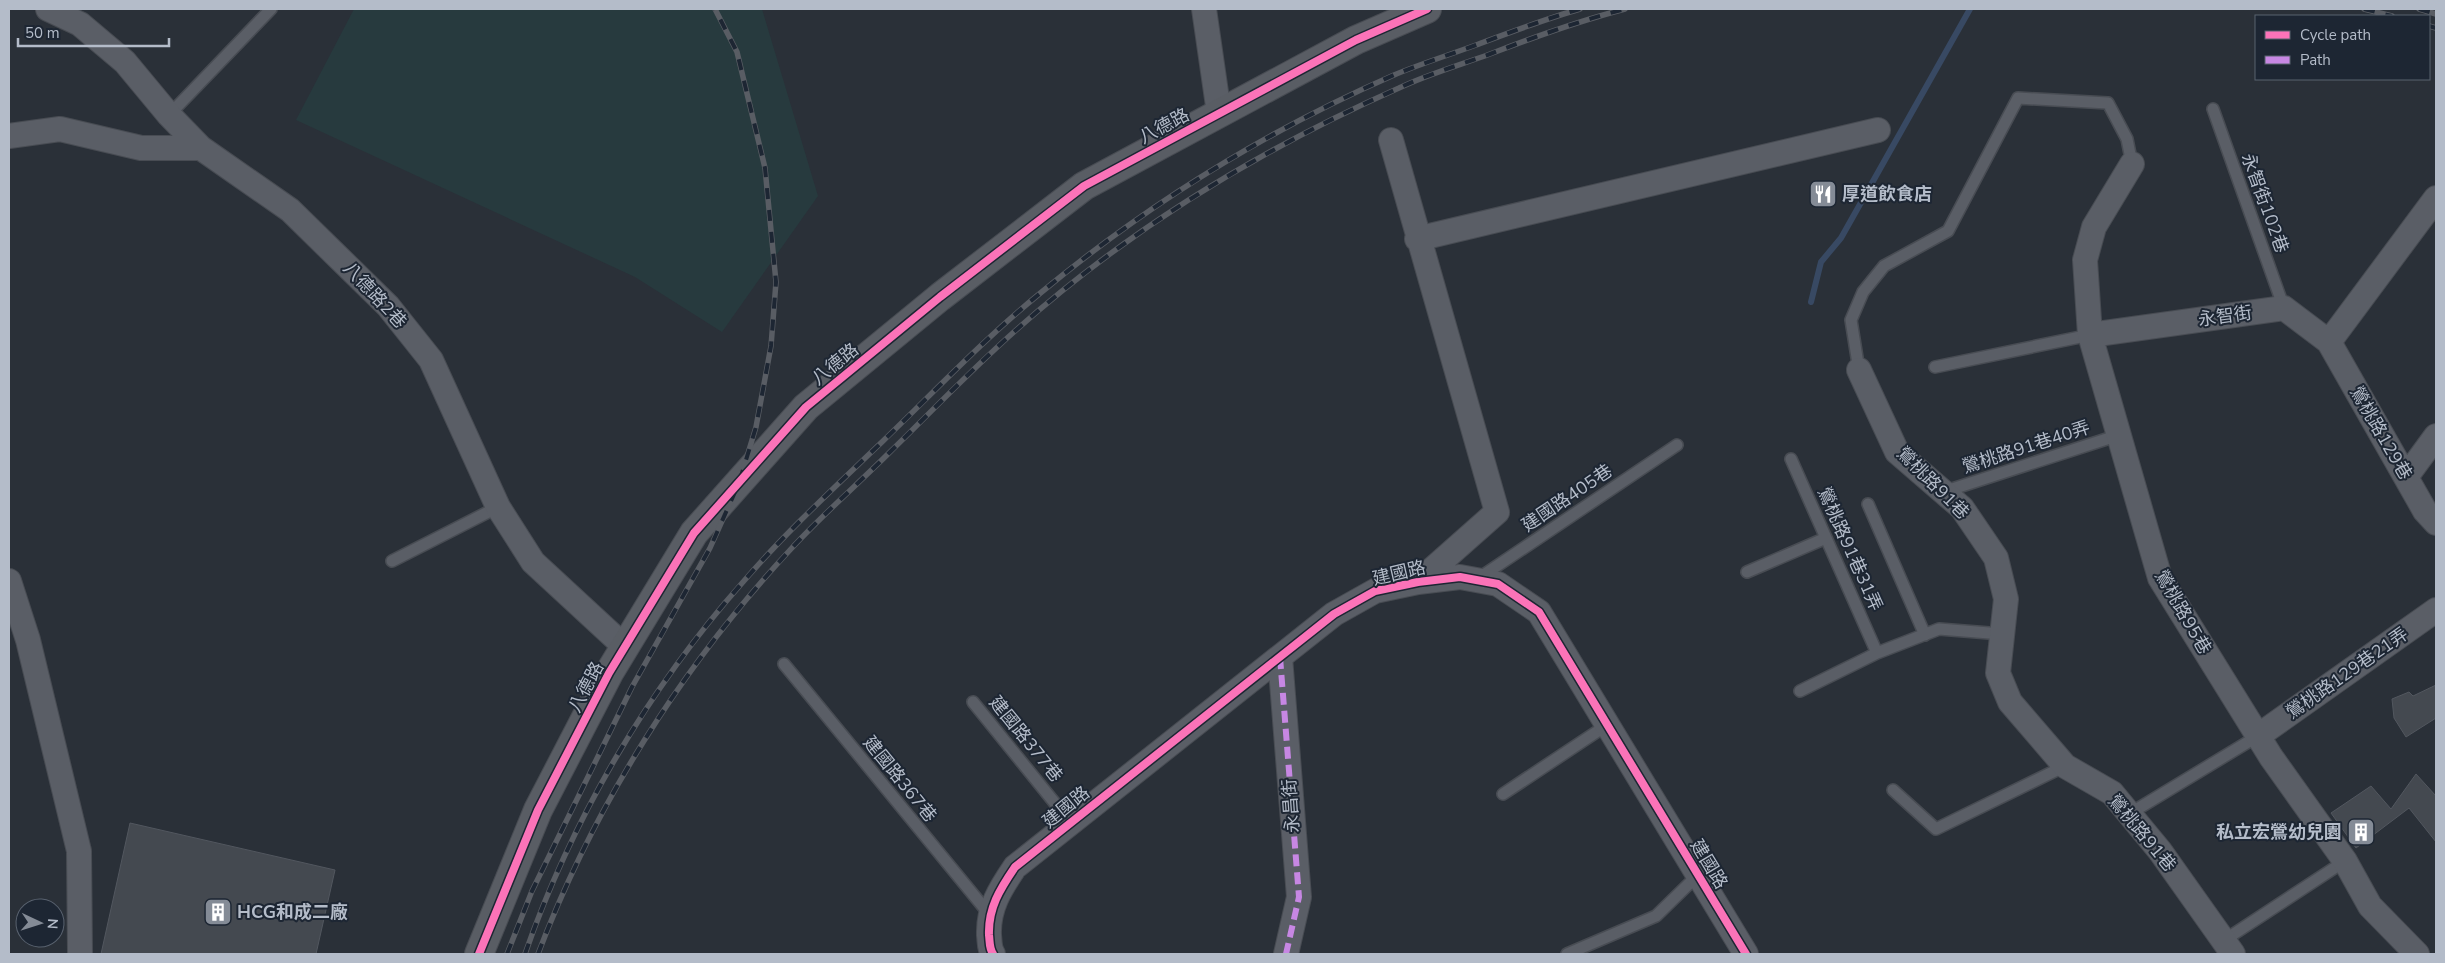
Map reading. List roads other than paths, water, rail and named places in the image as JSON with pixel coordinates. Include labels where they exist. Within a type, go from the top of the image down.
[{"type":"main road","name":"八德路","points":[[479,954],[538,810],[625,647],[694,533],[806,408],[940,297],[1084,186],[1356,40],[1428,9]]},
{"type":"street","points":[[1204,9],[1220,113]]},
{"type":"street","name":"八德路2巷","points":[[54,10],[80,24],[125,62],[169,115],[201,148],[290,210],[388,306],[431,360],[498,507],[533,562],[625,647]]},
{"type":"street","points":[[9,136],[60,129],[141,148],[201,148]]},
{"type":"street","points":[[1417,239],[1878,130]]},
{"type":"street","points":[[1391,140],[1417,239],[1497,512],[1418,582]]},
{"type":"street","name":"鶯桃路95巷","points":[[2132,164],[2094,227],[2086,260],[2090,335],[2160,578],[2258,736],[2345,861],[2370,906],[2417,954]]},
{"type":"street","points":[[2284,308],[2330,342],[2436,198]]},
{"type":"street","name":"永智街","points":[[2090,335],[2284,308]]},
{"type":"street","name":"鶯桃路129巷","points":[[2330,342],[2425,511],[2436,523]]},
{"type":"street","name":"鶯桃路91巷","points":[[1859,370],[1897,452],[1962,508],[1996,558],[2006,600],[1998,673],[2010,702],[2065,766],[2112,793],[2160,851],[2228,948]]},
{"type":"street","points":[[2406,477],[2436,436]]},
{"type":"street","name":"建國路","points":[[993,954],[990,949],[990,915],[1000,888],[1015,867],[1070,822],[1334,614],[1375,591],[1460,576],[1498,584],[1539,612],[1746,954]]},
{"type":"street","points":[[9,581],[28,640],[80,851],[80,954]]},
{"type":"street","name":"鶯桃路129巷21弄","points":[[2258,736],[2436,610]]},
{"type":"street","name":"永昌街","points":[[1280,657],[1299,897],[1286,954]]},
{"type":"lane","points":[[169,115],[271,9]]},
{"type":"lane","points":[[1859,370],[1851,320],[1863,292],[1884,266],[1948,231],[2018,98],[2108,104],[2127,139],[2132,164]]},
{"type":"lane","name":"永智街102巷","points":[[2213,109],[2284,308]]},
{"type":"lane","name":"永智街","points":[[1935,367],[2090,335]]},
{"type":"lane","name":"鶯桃路91巷40弄","points":[[1943,492],[2119,435]]},
{"type":"lane","name":"建國路405巷","points":[[1477,580],[1676,445]]},
{"type":"lane","name":"鶯桃路91巷31弄","points":[[1791,459],[1877,653]]},
{"type":"lane","points":[[1868,504],[1925,635]]},
{"type":"lane","points":[[392,561],[498,507]]},
{"type":"lane","points":[[1747,572],[1826,538]]},
{"type":"lane","points":[[1800,690],[1877,653],[1939,629],[2002,634]]},
{"type":"lane","name":"建國路367巷","points":[[784,664],[990,915]]},
{"type":"lane","name":"建國路377巷","points":[[973,702],[1070,822]]},
{"type":"lane","points":[[1504,794],[1607,725]]},
{"type":"lane","points":[[2129,814],[2258,736]]},
{"type":"lane","points":[[1893,790],[1936,829],[2065,766]]},
{"type":"lane","points":[[2228,948],[2345,861]]},
{"type":"lane","points":[[1567,954],[1656,916],[1698,875]]},
{"type":"waterway","points":[[1811,302],[1821,262],[1841,238],[1970,9]]},
{"type":"railway","points":[[507,954],[532,891],[632,687],[710,548],[739,483],[756,427],[771,346],[776,282],[765,168],[737,52],[715,9]]},
{"type":"railway","points":[[525,954],[544,904],[590,805],[616,758],[675,666],[708,623],[776,545],[998,330],[1038,295],[1121,231],[1208,173],[1299,120],[1394,75],[1424,63],[1580,9]]},
{"type":"railway","points":[[538,954],[560,899],[614,792],[644,740],[713,641],[750,595],[802,537],[1015,331],[1058,294],[1150,226],[1247,165],[1297,138],[1421,78],[1557,30],[1625,9]]},
{"type":"railway","points":[[2364,9],[2388,15]]},
{"type":"railway","points":[[2419,9],[2436,14]]},
{"type":"railway","points":[[2430,26],[2436,28]]},
{"type":"place","name":"厚道飲食店","points":[[1823,194]]},
{"type":"place","name":"私立宏鶯幼兒園","points":[[2361,832]]},
{"type":"place","name":"HCG和成二廠","points":[[218,912]]}]
